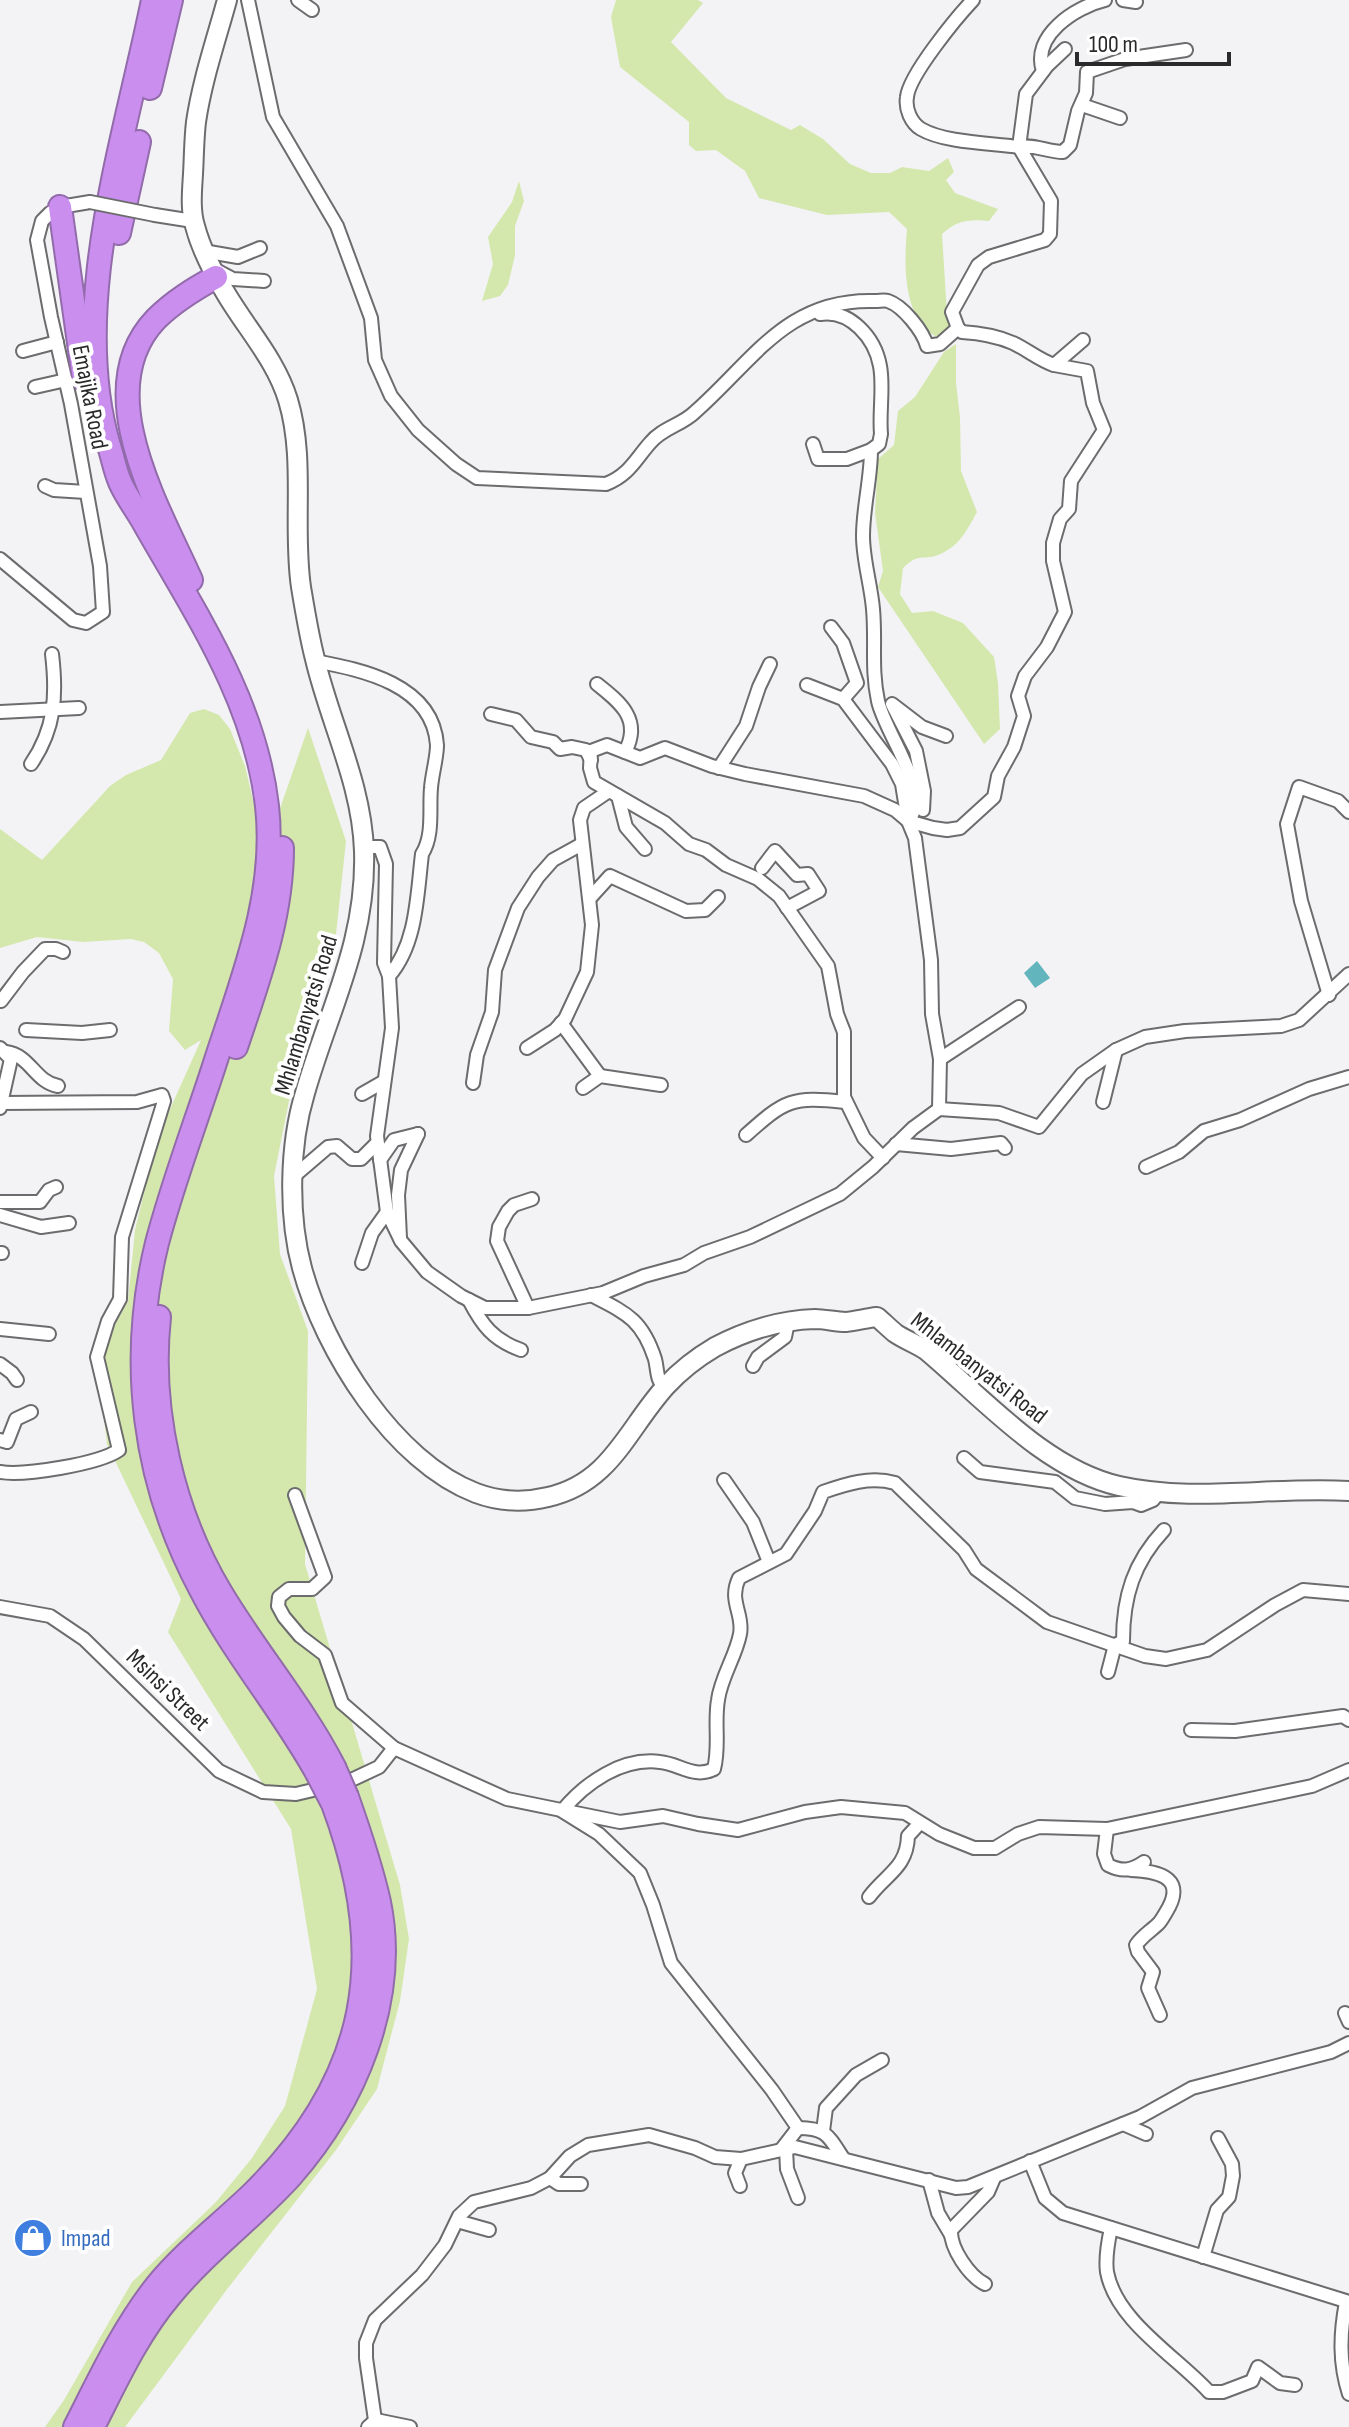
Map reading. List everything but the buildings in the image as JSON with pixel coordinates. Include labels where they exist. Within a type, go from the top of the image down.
[{"type":"highway","points":[[120,482],[95,385],[94,311],[108,209],[153,0]]},
{"type":"highway","points":[[171,0],[111,271],[107,328],[109,388],[120,443],[143,501],[229,647],[270,742],[283,808],[282,882],[269,949],[170,1240],[157,1336],[160,1398],[165,1441],[176,1489],[195,1543],[221,1593],[314,1728],[320,1777]]},
{"type":"highway","points":[[60,207],[76,332],[88,401],[97,431],[120,482],[210,636],[237,691],[254,742],[267,805],[270,856],[260,922],[157,1243],[143,1319],[140,1367],[147,1428],[159,1488],[175,1538],[202,1594],[291,1727],[320,1777],[339,1800],[367,1856],[379,1904],[384,1954],[381,1998],[354,2078],[323,2135],[290,2177],[170,2296],[141,2335],[93,2427]]},
{"type":"highway","points":[[195,587],[146,477],[134,440],[126,395],[137,347],[154,321],[210,265]]},
{"type":"highway","points":[[75,2427],[135,2316],[187,2251],[253,2193],[287,2156],[309,2128],[343,2067],[356,2028],[365,1957],[362,1914],[339,1800]]},
{"type":"main road","name":"Mhlambanyatsi Road","points":[[227,0],[196,122],[193,221],[210,265],[283,382],[292,414],[300,584],[315,661],[354,787],[364,847],[362,911],[347,970],[303,1097],[293,1177],[294,1231],[302,1269],[327,1334],[369,1402],[421,1458],[453,1482],[491,1498],[520,1502],[569,1492],[606,1466],[665,1388],[716,1347],[743,1335],[788,1322],[818,1319],[848,1322],[877,1317],[923,1349],[1055,1458],[1090,1478],[1121,1487],[1209,1495],[1279,1490],[1349,1491]]},
{"type":"street","points":[[248,0],[273,117],[337,226],[371,318],[375,360],[391,396],[418,430],[477,478],[606,484],[619,479],[649,443],[690,417],[776,333],[812,310],[848,302],[888,301],[899,308],[924,336],[927,346],[940,344],[958,328]]},
{"type":"street","points":[[298,0],[312,10]]},
{"type":"street","points":[[973,0],[912,79],[906,97],[908,113],[921,129],[939,135],[1019,147],[1031,144],[1051,152],[1063,152],[1070,145],[1086,93],[1087,72],[1125,59],[1186,50]]},
{"type":"street","points":[[1043,71],[1040,53],[1051,33],[1082,5],[1105,0]]},
{"type":"street","points":[[883,1158],[864,1138],[845,1102],[844,1032],[837,1014],[828,966],[779,896],[758,879],[689,844],[665,823],[594,782],[591,751],[607,745],[640,758],[665,748],[719,768],[864,796],[895,810],[908,821],[947,830],[960,828],[994,797],[998,776],[1014,747],[1024,716],[1018,696],[1025,676],[1047,647],[1065,612],[1053,561],[1053,543],[1060,519],[1069,509],[1071,481],[1104,430],[1093,403],[1087,371],[1054,365],[1013,343],[989,335],[962,332],[952,312],[978,265],[989,257],[1045,240],[1052,229],[1051,201],[1019,147],[1026,94],[1065,49]]},
{"type":"street","points":[[1082,105],[1120,118]]},
{"type":"street","points":[[60,207],[90,202],[193,221]]},
{"type":"street","name":"Emajika Road","points":[[0,559],[56,609],[73,620],[86,623],[103,612],[86,492],[37,240],[42,221],[60,207]]},
{"type":"street","points":[[210,265],[260,248]]},
{"type":"street","points":[[210,265],[233,279],[264,281]]},
{"type":"street","points":[[798,318],[848,308],[864,309],[881,301]]},
{"type":"street","points":[[813,444],[818,459],[847,459],[871,450],[879,444],[881,434],[880,366],[860,326],[831,312]]},
{"type":"street","points":[[40,332],[54,328]]},
{"type":"street","points":[[1054,365],[1083,340]]},
{"type":"street","points":[[23,351],[57,342]]},
{"type":"street","points":[[35,387],[66,380]]},
{"type":"street","points":[[871,450],[863,537],[873,612],[873,674],[880,711],[915,785],[916,804],[914,814],[908,821]]},
{"type":"street","points":[[45,486],[54,490],[86,492]]},
{"type":"street","points":[[831,627],[843,643],[857,683],[843,699]]},
{"type":"street","points":[[31,764],[49,734],[54,689],[52,654]]},
{"type":"street","points":[[315,661],[334,663],[383,678],[411,696],[425,710],[433,725],[437,747],[428,843],[422,854],[410,941],[398,966],[389,976]]},
{"type":"street","points":[[719,768],[746,726],[770,664]]},
{"type":"street","points":[[597,684],[627,713],[632,724],[632,739],[625,752]]},
{"type":"street","points":[[807,685],[843,699],[897,774],[906,796],[908,821],[915,838],[931,960],[932,1014],[940,1059],[939,1109]]},
{"type":"street","points":[[908,821],[923,811],[924,791],[916,751],[892,704],[922,727],[946,736]]},
{"type":"street","points":[[0,712],[79,708]]},
{"type":"street","points":[[491,714],[516,720],[531,737],[553,742],[560,749],[572,747],[586,750],[591,760]]},
{"type":"street","points":[[1329,995],[1301,901],[1287,824],[1299,787],[1338,801],[1349,812]]},
{"type":"street","points":[[527,1048],[561,1023],[587,972],[592,925],[580,820],[584,808],[614,793]]},
{"type":"street","points":[[614,793],[626,827],[645,849]]},
{"type":"street","points":[[473,1083],[477,1055],[492,1012],[495,970],[518,908],[553,860],[582,844]]},
{"type":"street","points":[[364,847],[380,847],[386,864],[384,963],[389,976],[392,1028],[377,1143],[387,1212],[401,1241],[427,1272],[485,1308],[528,1308],[591,1295],[684,1265],[704,1253],[750,1237],[840,1194],[913,1128],[939,1109],[999,1113],[1039,1127],[1082,1074],[1116,1050],[1145,1037],[1185,1031],[1281,1026],[1299,1020],[1349,974]]},
{"type":"street","points":[[762,868],[775,851],[797,875],[808,874],[819,891],[787,908]]},
{"type":"street","points":[[590,898],[610,876],[686,911],[705,910],[718,897]]},
{"type":"street","points":[[1,1001],[45,949],[63,952]]},
{"type":"street","points":[[940,1059],[1019,1007]]},
{"type":"street","points":[[561,1023],[600,1076]]},
{"type":"street","points":[[26,1030],[82,1033],[110,1030]]},
{"type":"street","points":[[0,1472],[15,1474],[95,1461],[108,1458],[119,1450],[97,1357],[108,1321],[120,1299],[122,1237],[164,1101],[162,1095],[137,1102],[0,1106],[4,1074],[11,1059],[3,1050]]},
{"type":"street","points":[[3,1050],[23,1058],[46,1084],[58,1086]]},
{"type":"street","points":[[1103,1102],[1116,1050]]},
{"type":"street","points":[[583,1088],[600,1076],[661,1085]]},
{"type":"street","points":[[1146,1167],[1179,1152],[1204,1131],[1240,1120],[1309,1089],[1349,1077]]},
{"type":"street","points":[[362,1094],[383,1082]]},
{"type":"street","points":[[746,1135],[785,1103],[800,1098],[845,1102]]},
{"type":"street","points":[[380,1160],[394,1140],[418,1134],[401,1170],[398,1195],[401,1241]]},
{"type":"street","points":[[293,1177],[328,1147],[337,1146],[352,1159],[361,1159],[377,1143]]},
{"type":"street","points":[[896,1144],[951,1149],[1001,1143],[1005,1148]]},
{"type":"street","points":[[0,1202],[20,1196],[40,1202],[49,1190],[56,1187]]},
{"type":"street","points":[[528,1308],[497,1241],[499,1227],[508,1211],[514,1205],[532,1199]]},
{"type":"street","points":[[362,1263],[372,1233],[387,1212]]},
{"type":"street","points":[[0,1215],[41,1227],[69,1223]]},
{"type":"street","points":[[591,1295],[633,1317],[650,1345],[658,1382],[665,1388]]},
{"type":"street","points":[[469,1300],[483,1328],[503,1344],[521,1350]]},
{"type":"street","points":[[753,1366],[758,1357],[785,1337],[788,1322]]},
{"type":"street","points":[[0,1329],[49,1334]]},
{"type":"street","points":[[0,1364],[17,1380]]},
{"type":"street","points":[[0,1440],[7,1442],[16,1419],[31,1412]]},
{"type":"street","points":[[964,1458],[980,1472],[1055,1482],[1075,1498],[1105,1504],[1133,1502],[1141,1505],[1153,1500],[1160,1491]]},
{"type":"street","points":[[562,1811],[584,1788],[625,1764],[660,1762],[697,1774],[714,1769],[718,1754],[715,1719],[718,1695],[741,1631],[733,1593],[739,1578],[786,1554],[815,1511],[823,1492],[848,1483],[881,1479],[895,1483],[964,1550],[976,1569],[1047,1622],[1145,1656],[1166,1659],[1207,1650],[1303,1590],[1349,1594]]},
{"type":"street","points":[[724,1480],[753,1522],[769,1562]]},
{"type":"street","points":[[295,1495],[325,1577],[312,1589],[289,1589],[279,1597],[278,1606],[300,1636],[325,1655],[342,1703],[394,1748],[507,1799],[620,1822],[663,1816],[738,1830],[805,1812],[841,1807],[905,1813],[939,1834],[974,1848],[995,1848],[1018,1834],[1039,1827],[1107,1829],[1312,1786],[1349,1770]]},
{"type":"street","points":[[1108,1672],[1115,1645],[1123,1641],[1125,1614],[1134,1574],[1146,1549],[1164,1530]]},
{"type":"street","name":"Msinsi Street","points":[[0,1607],[50,1616],[84,1639],[219,1771],[263,1792],[320,1777],[361,1777],[379,1767],[394,1748]]},
{"type":"street","points":[[1191,1730],[1235,1731],[1343,1716],[1349,1720]]},
{"type":"street","points":[[562,1811],[599,1834],[640,1873],[671,1963],[803,2128]]},
{"type":"street","points":[[869,1897],[881,1881],[898,1868],[908,1851],[908,1836],[920,1823]]},
{"type":"street","points":[[1107,1829],[1104,1854],[1108,1865],[1118,1870],[1160,1875],[1171,1881],[1175,1889],[1164,1917],[1136,1945],[1153,1972],[1148,1988],[1160,2015]]},
{"type":"street","points":[[1131,1870],[1144,1862]]},
{"type":"street","points":[[410,2427],[373,2425],[366,2343],[375,2320],[408,2291],[430,2266],[457,2221],[474,2202],[531,2188],[550,2178],[570,2156],[588,2145],[649,2135],[715,2157],[741,2159],[784,2149],[809,2149],[956,2188],[968,2187],[1123,2124],[1192,2088],[1331,2052],[1349,2043]]},
{"type":"street","points":[[784,2149],[856,2075],[882,2060]]},
{"type":"street","points":[[823,2131],[826,2108]]},
{"type":"street","points":[[1123,2124],[1146,2134]]},
{"type":"street","points":[[803,2128],[823,2131],[843,2158]]},
{"type":"street","points":[[1203,2257],[1217,2210],[1229,2197],[1233,2176],[1232,2164],[1218,2138]]},
{"type":"street","points":[[784,2149],[787,2169],[798,2198]]},
{"type":"street","points":[[740,2186],[735,2173],[741,2159]]},
{"type":"street","points":[[1030,2161],[1045,2198],[1063,2213],[1348,2302],[1341,2325],[1341,2359],[1349,2394]]},
{"type":"street","points":[[550,2178],[559,2184],[581,2184]]},
{"type":"street","points":[[951,2235],[951,2230],[988,2192],[994,2178]]},
{"type":"street","points":[[929,2180],[938,2213],[951,2235],[955,2253],[977,2280],[985,2284]]},
{"type":"street","points":[[457,2221],[489,2230]]},
{"type":"street","points":[[1111,2228],[1107,2270],[1112,2287],[1147,2336],[1209,2392],[1223,2392],[1252,2381],[1258,2367],[1280,2383],[1295,2385]]},
{"type":"green space","points":[[616,0],[698,0],[703,3],[671,42],[726,98],[791,130],[800,125],[823,139],[850,164],[871,173],[890,173],[902,167],[929,171],[948,158],[954,172],[946,180],[955,193],[998,209],[989,221],[964,222],[942,234],[950,326],[937,337],[917,317],[911,304],[906,274],[907,229],[889,212],[827,215],[759,198],[745,171],[716,150],[696,151],[689,145],[689,122],[620,67],[611,17]]},
{"type":"green space","points":[[519,181],[524,201],[515,226],[515,255],[508,285],[500,296],[482,301],[493,264],[488,237],[512,202]]},
{"type":"green space","points":[[956,344],[961,471],[977,512],[952,547],[932,557],[917,558],[903,568],[900,594],[912,613],[933,611],[963,623],[994,657],[1000,729],[984,744],[878,587],[883,571],[875,513],[878,459],[894,445],[898,411],[915,397],[944,352]]},
{"type":"green space","points":[[204,709],[219,715],[230,729],[245,766],[261,834],[252,889],[308,728],[346,841],[336,934],[297,1061],[274,1176],[280,1254],[308,1331],[305,1564],[400,1885],[409,1939],[400,2001],[377,2089],[336,2150],[125,2427],[45,2427],[64,2400],[132,2282],[216,2202],[252,2158],[285,2106],[317,1989],[291,1829],[168,1632],[181,1599],[107,1444],[97,1357],[128,1301],[135,1230],[158,1136],[201,1040],[185,1050],[169,1031],[173,979],[159,953],[144,942],[131,939],[83,942],[37,937],[0,948],[0,829],[42,860],[110,786],[126,775],[161,760],[190,713]]},
{"type":"water","points":[[1037,961],[1050,978],[1035,988],[1024,973]]},
{"type":"place","name":"Impad","points":[[33,2238]]}]
